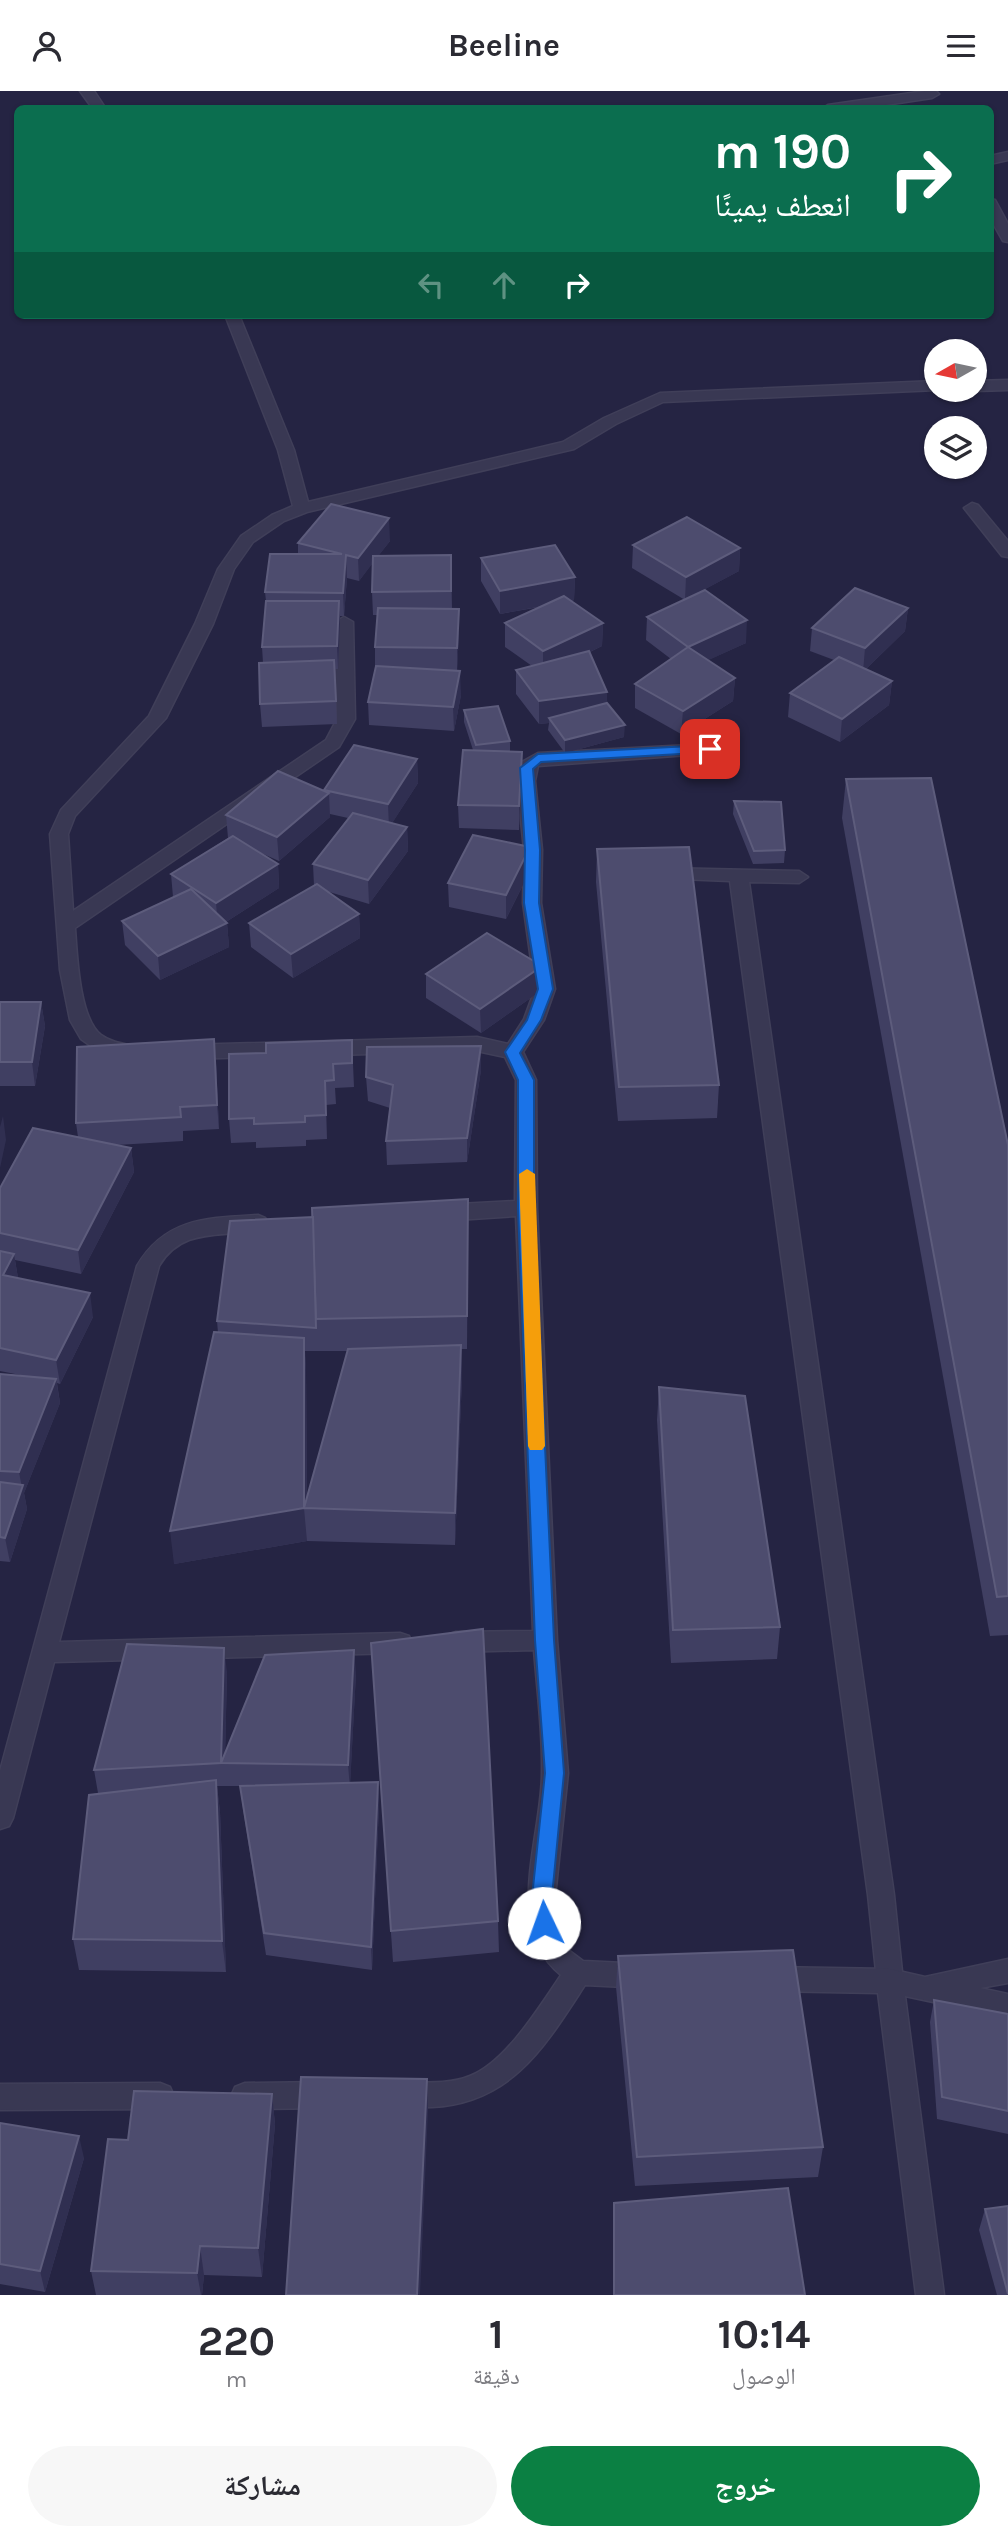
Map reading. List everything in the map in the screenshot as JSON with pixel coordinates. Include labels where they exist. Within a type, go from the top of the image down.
[{"type":"street","points":[[854,105],[932,93]]},
{"type":"street","points":[[994,211],[1008,237]]},
{"type":"street","points":[[234,319],[286,450],[302,508]]},
{"type":"street","points":[[987,386],[1008,385]]},
{"type":"street","points":[[513,1052],[477,1044],[163,1053],[108,1049],[88,1034],[79,1022],[66,924],[60,834],[67,814],[157,718],[204,624],[226,569],[247,539],[278,518],[302,508],[568,446],[610,421],[660,398],[924,386]]},
{"type":"street","points":[[972,508],[1008,552]]},
{"type":"street","points":[[66,924],[333,743],[346,719],[344,622]]},
{"type":"street","points":[[513,1052],[534,1020],[545,989],[532,903],[533,850],[526,781],[529,763],[538,758],[710,749]]},
{"type":"street","points":[[646,873],[799,877]]},
{"type":"street","points":[[739,875],[881,1895],[930,2295]]},
{"type":"street","points":[[513,1052],[526,1080],[526,1208],[545,1640],[555,1773],[541,1907],[548,1939],[558,1957],[578,1973],[672,1977]]},
{"type":"street","points":[[415,1214],[526,1208]]},
{"type":"street","points":[[0,1818],[148,1266],[155,1251],[167,1240],[200,1228],[276,1222]]},
{"type":"street","points":[[45,1652],[545,1640]]},
{"type":"street","points":[[923,1987],[1008,1971]]},
{"type":"street","points":[[220,2096],[439,2094],[482,2084],[496,2074],[541,2028],[578,1973]]},
{"type":"street","points":[[740,1978],[890,1981],[1008,2006]]},
{"type":"street","points":[[0,2098],[192,2096]]},
{"type":"building","points":[[331,504],[389,518],[358,558],[346,555],[343,593],[265,592],[270,554],[342,554],[298,543]]},
{"type":"building","points":[[687,517],[740,548],[686,577],[633,545]]},
{"type":"building","points":[[555,545],[575,577],[500,591],[481,558]]},
{"type":"building","points":[[451,555],[451,591],[372,592],[373,556]]},
{"type":"building","points":[[855,588],[908,608],[865,648],[812,628]]},
{"type":"building","points":[[705,590],[747,620],[688,647],[647,617]]},
{"type":"building","points":[[564,596],[603,623],[543,651],[505,623]]},
{"type":"building","points":[[266,601],[339,601],[337,646],[262,647]]},
{"type":"building","points":[[378,608],[459,609],[457,648],[375,647]]},
{"type":"building","points":[[688,647],[735,678],[683,711],[635,684]]},
{"type":"building","points":[[589,651],[607,692],[539,701],[516,670]]},
{"type":"building","points":[[839,657],[892,681],[842,719],[790,693]]},
{"type":"building","points":[[334,660],[336,701],[260,704],[259,663]]},
{"type":"building","points":[[376,666],[460,671],[453,707],[368,702]]},
{"type":"building","points":[[607,703],[625,725],[565,740],[549,718]]},
{"type":"building","points":[[498,706],[510,741],[476,745],[464,710]]},
{"type":"building","points":[[354,745],[417,759],[388,804],[324,790]]},
{"type":"building","points":[[463,750],[522,752],[519,806],[458,805]]},
{"type":"building","points":[[278,771],[329,793],[277,837],[226,815]]},
{"type":"building","points":[[931,778],[1008,1145],[1008,1596],[997,1597],[846,779]]},
{"type":"building","points":[[734,801],[781,802],[785,850],[754,851]]},
{"type":"building","points":[[353,813],[407,827],[368,880],[313,864]]},
{"type":"building","points":[[473,835],[530,847],[506,895],[448,883]]},
{"type":"building","points":[[233,836],[278,864],[216,903],[171,874]]},
{"type":"building","points":[[689,847],[719,1085],[619,1087],[597,849]]},
{"type":"building","points":[[317,884],[359,914],[291,954],[249,923]]},
{"type":"building","points":[[191,889],[227,923],[158,956],[122,921]]},
{"type":"building","points":[[487,933],[542,966],[480,1009],[426,974]]},
{"type":"building","points":[[0,1002],[41,1002],[32,1062],[0,1062]]},
{"type":"building","points":[[214,1039],[217,1105],[180,1107],[181,1117],[76,1123],[77,1047]]},
{"type":"building","points":[[352,1040],[352,1063],[333,1064],[334,1080],[325,1081],[326,1115],[305,1116],[305,1122],[254,1124],[254,1118],[229,1119],[229,1054],[266,1053],[266,1043]]},
{"type":"building","points":[[481,1046],[467,1138],[386,1141],[393,1085],[366,1077],[367,1047]]},
{"type":"building","points":[[33,1128],[131,1148],[78,1250],[0,1233],[0,1188]]},
{"type":"building","points":[[468,1199],[467,1316],[316,1319],[312,1208]]},
{"type":"building","points":[[313,1217],[316,1328],[217,1321],[230,1221]]},
{"type":"building","points":[[0,1251],[14,1254],[3,1275],[90,1293],[56,1360],[0,1348]]},
{"type":"building","points":[[214,1332],[304,1338],[304,1508],[170,1531]]},
{"type":"building","points":[[461,1345],[455,1513],[304,1508],[348,1349]]},
{"type":"building","points":[[0,1374],[56,1379],[19,1472],[0,1471]]},
{"type":"building","points":[[659,1387],[745,1396],[780,1627],[673,1630]]},
{"type":"building","points":[[0,1482],[23,1485],[5,1538],[0,1537]]},
{"type":"building","points":[[483,1629],[498,1921],[391,1931],[371,1643]]},
{"type":"building","points":[[127,1644],[224,1648],[221,1763],[94,1770]]},
{"type":"building","points":[[354,1650],[348,1765],[221,1763],[265,1655]]},
{"type":"building","points":[[216,1780],[222,1941],[73,1939],[89,1795]]},
{"type":"building","points":[[378,1782],[371,1947],[264,1933],[240,1786]]},
{"type":"building","points":[[793,1950],[823,2147],[637,2157],[618,1956]]},
{"type":"building","points":[[934,2000],[1008,2014],[1008,2111],[942,2097]]},
{"type":"building","points":[[301,2077],[427,2079],[417,2295],[286,2295]]},
{"type":"building","points":[[134,2091],[272,2094],[258,2248],[200,2246],[197,2273],[91,2271],[108,2139],[128,2140]]},
{"type":"building","points":[[0,2123],[79,2136],[40,2271],[0,2264]]},
{"type":"building","points":[[788,2188],[805,2295],[614,2295],[614,2203]]},
{"type":"building","points":[[1008,2206],[1008,2294],[985,2209]]},
{"type":"slow traffic","points":[[527,1174],[526,1208],[536,1446]]},
{"type":"route","points":[[544,1923],[541,1907],[555,1773],[545,1640],[526,1208],[526,1080],[513,1052],[534,1020],[542,1004],[545,989],[532,903],[533,850],[526,768],[538,758],[710,749]]}]
